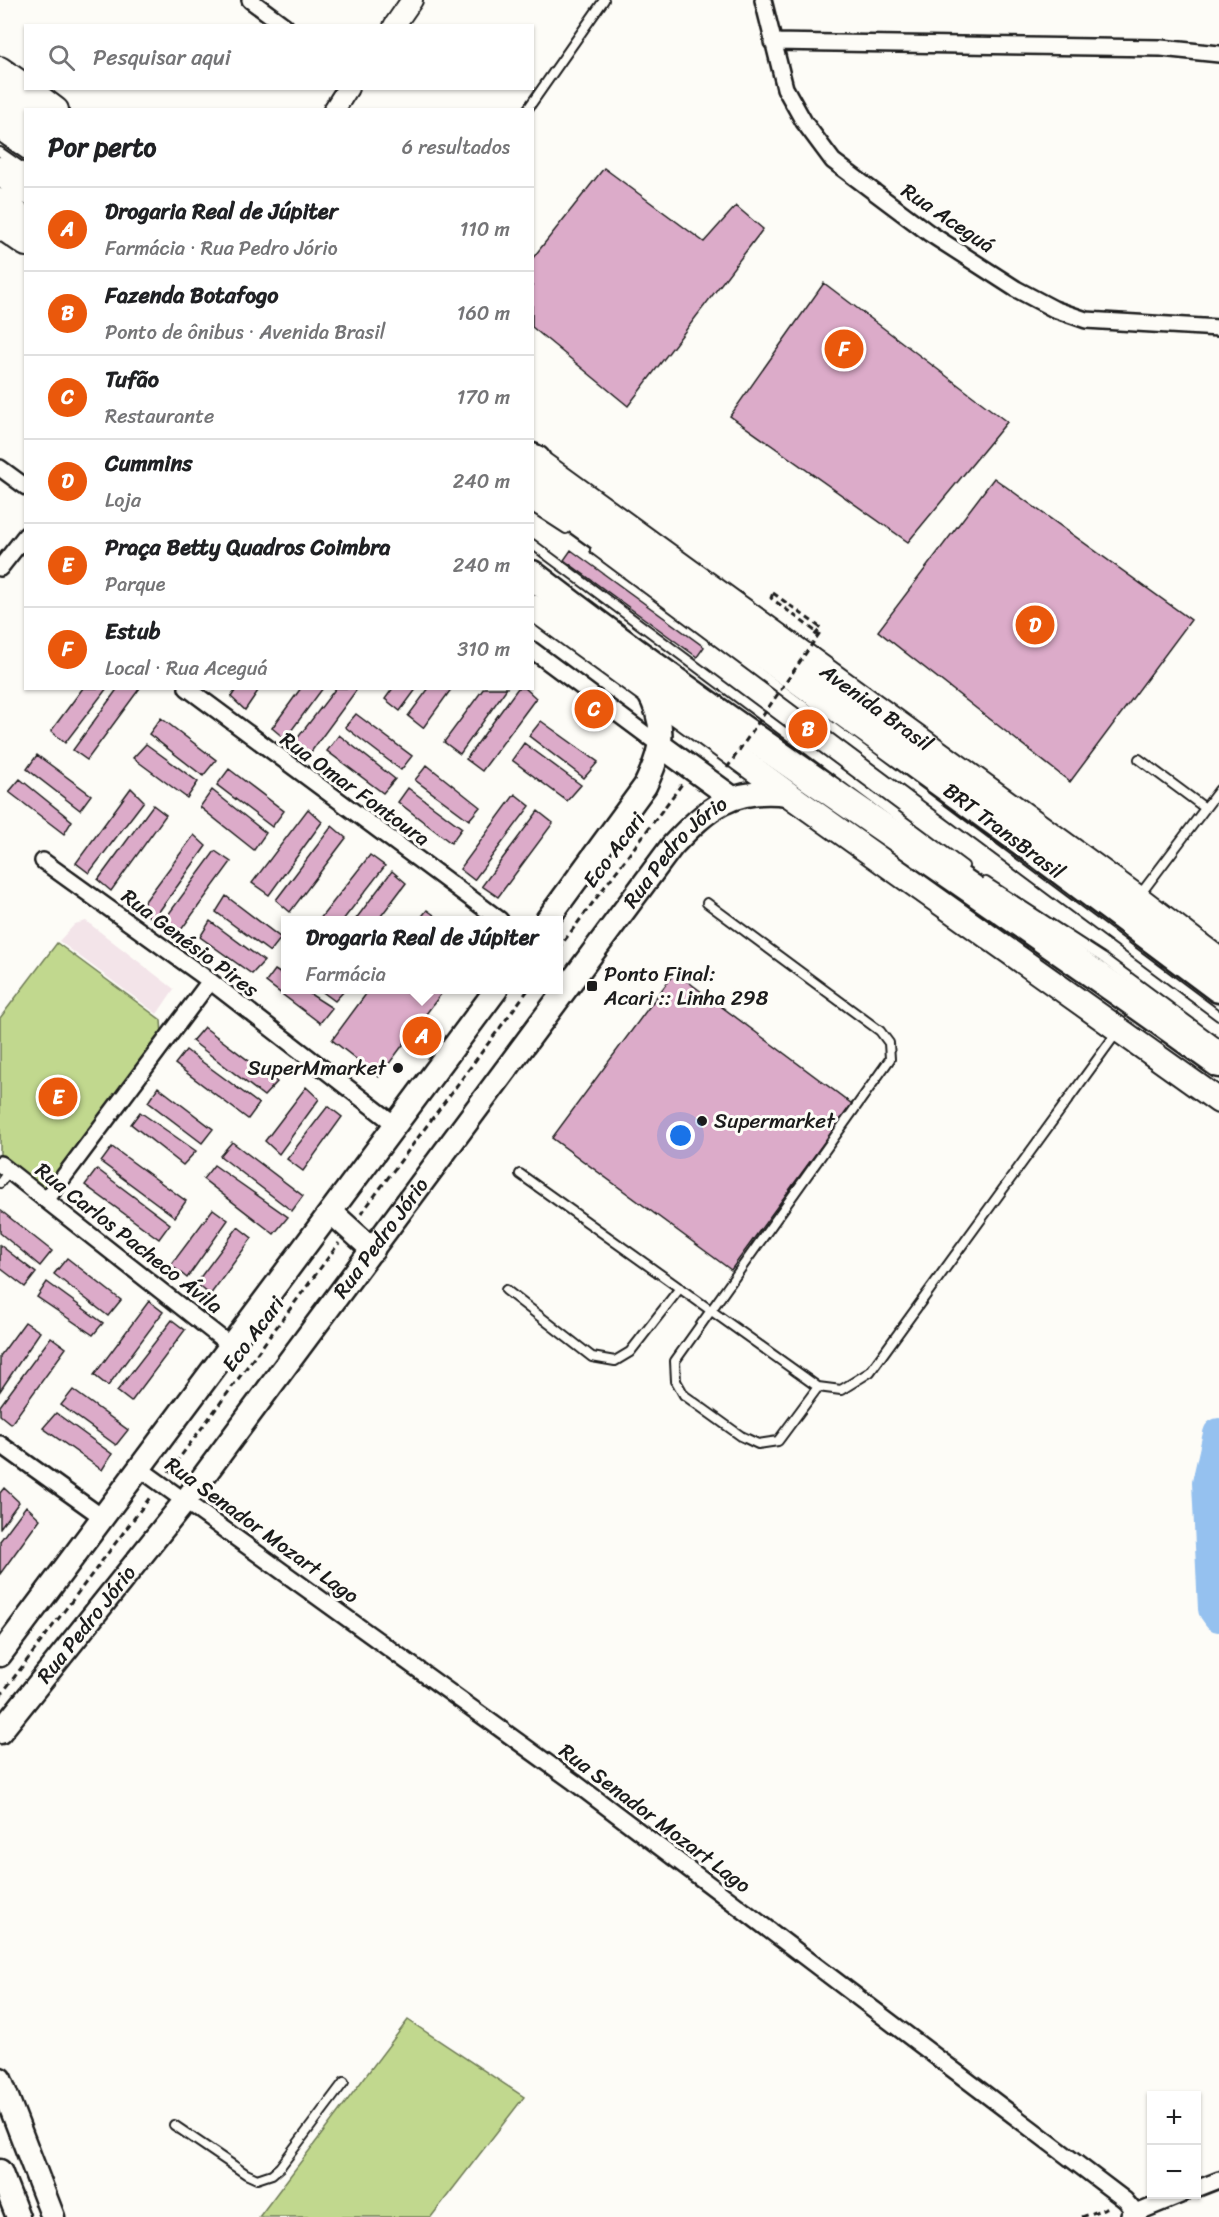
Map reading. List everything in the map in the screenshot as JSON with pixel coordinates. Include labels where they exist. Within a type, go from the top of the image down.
[{"type":"highway","points":[[0,93],[24,110]]},
{"type":"highway","points":[[0,118],[24,135]]},
{"type":"highway","points":[[0,171],[24,189]]},
{"type":"highway","points":[[0,202],[24,219]]},
{"type":"highway","name":"Avenida Brasil","points":[[534,488],[1029,846],[1219,988]]},
{"type":"highway","points":[[534,576],[600,627],[786,761],[1095,974],[1219,1063]]},
{"type":"main road","points":[[0,69],[24,87]]},
{"type":"main road","points":[[29,90],[53,108]]},
{"type":"main road","points":[[0,226],[24,243]]},
{"type":"main road","name":"Avenida Brasil","points":[[534,458],[1138,898],[1219,960]]},
{"type":"main road","points":[[534,608],[788,794],[1219,1101]]},
{"type":"main road","points":[[551,916],[645,786],[661,746],[660,724],[655,704],[647,690]]},
{"type":"main road","points":[[661,746],[731,797]]},
{"type":"main road","name":"Rua Pedro Jório","points":[[563,993],[672,846],[705,813],[731,797],[752,792],[788,794]]},
{"type":"main road","points":[[0,1654],[397,1126],[493,994]]},
{"type":"main road","name":"Rua Pedro Jório","points":[[0,1732],[186,1500],[562,994]]},
{"type":"main road","points":[[331,1212],[373,1250]]},
{"type":"main road","points":[[0,2079],[53,2217]]},
{"type":"main road","points":[[0,2171],[18,2217]]},
{"type":"street","points":[[250,0],[282,24]]},
{"type":"street","points":[[395,24],[412,0]]},
{"type":"street","name":"Rua Aceguá","points":[[763,0],[785,88],[804,122],[833,161],[929,233],[1006,283],[1054,309],[1086,320],[1219,328]]},
{"type":"street","points":[[772,42],[1161,48],[1219,54]]},
{"type":"street","points":[[335,108],[347,90]]},
{"type":"street","points":[[0,468],[24,486]]},
{"type":"street","points":[[0,568],[24,538]]},
{"type":"street","points":[[534,651],[661,746]]},
{"type":"street","name":"Rua Omar Fontoura","points":[[190,690],[493,916]]},
{"type":"street","name":"Rua Genésio Pires","points":[[43,861],[210,981],[397,1126]]},
{"type":"street","points":[[47,1199],[210,981]]},
{"type":"street","name":"Rua Carlos Pacheco Ávila","points":[[3,1172],[47,1199],[231,1346]]},
{"type":"street","points":[[0,1444],[102,1517]]},
{"type":"street","name":"Rua Senador Mozart Lago","points":[[139,1468],[574,1782],[1125,2200],[1131,2215]]},
{"type":"street","points":[[1201,2187],[1218,2180]]},
{"type":"street","points":[[1131,2215],[1171,2199]]},
{"type":"lane","points":[[528,108],[604,0]]},
{"type":"lane","points":[[0,137],[24,154]]},
{"type":"lane","points":[[0,152],[24,169]]},
{"type":"lane","points":[[534,508],[576,536]]},
{"type":"lane","name":"BRT TransBrasil","points":[[585,543],[1219,1016]]},
{"type":"lane","points":[[534,545],[973,873],[1103,958],[1219,1044]]},
{"type":"lane","points":[[1139,759],[1205,808]]},
{"type":"lane","points":[[1138,898],[1219,790]]},
{"type":"lane","points":[[707,903],[880,1031],[889,1043],[890,1059],[675,1361],[676,1381],[684,1395],[732,1429],[758,1444],[778,1442],[818,1387]]},
{"type":"lane","points":[[520,1174],[818,1387],[841,1390],[870,1372],[1119,1030]]},
{"type":"lane","points":[[506,1290],[592,1357],[615,1361],[630,1352],[680,1288]]},
{"type":"lane","points":[[174,2125],[246,2174],[257,2179],[272,2174],[280,2167],[344,2082]]},
{"type":"path","points":[[727,768],[819,634],[771,598],[774,593]]},
{"type":"path","name":"Eco Acari","points":[[563,942],[693,768]]},
{"type":"path","name":"Eco Acari","points":[[0,1696],[525,994]]},
{"type":"shaded area","points":[[86,921],[174,989],[157,1014],[59,941],[75,924]]},
{"type":"green space","points":[[57,943],[161,1020],[162,1035],[49,1189],[36,1186],[0,1159],[0,1018]]},
{"type":"green space","points":[[408,2020],[524,2097],[431,2217],[259,2217]]},
{"type":"building","points":[[604,168],[704,242],[736,206],[763,229],[628,406],[534,329],[534,256]]},
{"type":"building","points":[[824,283],[1007,422],[908,542],[730,416]]},
{"type":"building","points":[[994,478],[1191,620],[1070,782],[878,631]]},
{"type":"building","points":[[571,550],[704,647],[697,657],[564,560]]},
{"type":"building","points":[[82,690],[105,690],[65,743],[51,731]]},
{"type":"building","points":[[117,690],[139,690],[87,760],[73,750]]},
{"type":"building","points":[[236,690],[259,690],[245,710],[231,697]]},
{"type":"building","points":[[300,690],[322,690],[285,739],[272,728]]},
{"type":"building","points":[[334,690],[357,690],[308,756],[293,744]]},
{"type":"building","points":[[392,690],[416,690],[400,711],[385,699]]},
{"type":"building","points":[[428,690],[451,690],[423,728],[408,716]]},
{"type":"building","points":[[483,690],[506,690],[460,754],[444,742]]},
{"type":"building","points":[[517,690],[527,690],[536,698],[482,771],[466,759]]},
{"type":"building","points":[[356,714],[412,756],[401,770],[345,727]]},
{"type":"building","points":[[161,718],[216,760],[203,776],[149,734]]},
{"type":"building","points":[[541,721],[598,762],[584,778],[529,736]]},
{"type":"building","points":[[339,735],[395,779],[383,793],[327,751]]},
{"type":"building","points":[[524,743],[581,785],[567,801],[512,760]]},
{"type":"building","points":[[146,744],[198,782],[187,798],[133,758]]},
{"type":"building","points":[[37,755],[91,795],[80,810],[27,769]]},
{"type":"building","points":[[427,765],[480,807],[469,820],[415,780]]},
{"type":"building","points":[[229,769],[284,811],[272,827],[217,785]]},
{"type":"building","points":[[20,779],[72,821],[64,834],[9,792]]},
{"type":"building","points":[[131,788],[144,801],[89,873],[76,863]]},
{"type":"building","points":[[408,788],[462,828],[451,843],[398,802]]},
{"type":"building","points":[[212,790],[266,833],[254,850],[200,807]]},
{"type":"building","points":[[515,794],[530,806],[474,880],[460,869]]},
{"type":"building","points":[[153,805],[166,815],[111,891],[98,880]]},
{"type":"building","points":[[308,809],[322,822],[269,895],[252,883]]},
{"type":"building","points":[[538,811],[553,823],[498,897],[482,886]]},
{"type":"building","points":[[332,826],[346,838],[290,912],[276,900]]},
{"type":"building","points":[[194,835],[206,846],[153,920],[140,908]]},
{"type":"building","points":[[215,851],[231,862],[178,934],[162,923]]},
{"type":"building","points":[[370,855],[385,866],[346,916],[322,916]]},
{"type":"building","points":[[392,871],[406,883],[381,916],[358,916]]},
{"type":"building","points":[[226,896],[281,938],[270,952],[216,912]]},
{"type":"building","points":[[427,910],[435,916],[422,916]]},
{"type":"building","points":[[210,921],[264,961],[252,974],[200,937]]},
{"type":"building","points":[[275,970],[281,974],[281,993],[266,982]]},
{"type":"building","name":"Supermarket","points":[[675,972],[852,1104],[731,1270],[552,1138]]},
{"type":"building","points":[[282,994],[310,994],[332,1008],[320,1023]]},
{"type":"building","points":[[325,994],[341,994],[335,1001]]},
{"type":"building","points":[[366,994],[441,994],[379,1077],[332,1040]]},
{"type":"building","points":[[204,1027],[277,1082],[264,1096],[192,1041]]},
{"type":"building","points":[[186,1050],[259,1104],[248,1119],[175,1064]]},
{"type":"building","points":[[158,1087],[213,1129],[202,1143],[148,1102]]},
{"type":"building","points":[[306,1087],[319,1099],[279,1154],[265,1141]]},
{"type":"building","points":[[328,1106],[342,1117],[303,1171],[287,1159]]},
{"type":"building","points":[[140,1112],[196,1151],[183,1165],[131,1124]]},
{"type":"building","points":[[232,1142],[303,1196],[292,1211],[220,1156]]},
{"type":"building","points":[[112,1147],[186,1201],[175,1217],[101,1162]]},
{"type":"building","points":[[214,1165],[288,1217],[274,1234],[203,1179]]},
{"type":"building","points":[[97,1169],[170,1224],[159,1239],[85,1185]]},
{"type":"building","points":[[213,1209],[228,1220],[187,1278],[171,1265]]},
{"type":"building","points":[[0,1210],[52,1251],[40,1266],[0,1233]]},
{"type":"building","points":[[238,1227],[252,1238],[210,1295],[196,1283]]},
{"type":"building","points":[[0,1245],[36,1273],[25,1287],[0,1268]]},
{"type":"building","points":[[67,1258],[121,1300],[108,1316],[54,1274]]},
{"type":"building","points":[[47,1282],[103,1323],[93,1335],[37,1297]]},
{"type":"building","points":[[149,1301],[163,1312],[108,1386],[94,1375]]},
{"type":"building","points":[[172,1320],[185,1330],[131,1402],[117,1391]]},
{"type":"building","points":[[25,1322],[40,1332],[0,1391],[0,1356]]},
{"type":"building","points":[[51,1337],[66,1348],[11,1424],[0,1415],[0,1406]]},
{"type":"building","points":[[73,1390],[128,1430],[116,1445],[61,1405]]},
{"type":"building","points":[[56,1413],[112,1454],[102,1470],[43,1428]]},
{"type":"building","points":[[4,1488],[19,1502],[0,1528],[0,1493]]},
{"type":"building","points":[[26,1506],[40,1519],[0,1574],[0,1541]]},
{"type":"waterway","points":[[1219,1434],[1208,1483],[1214,1609],[1219,1616]]},
{"type":"place","name":"Estub","points":[[844,349]]},
{"type":"place","name":"Cummins","points":[[1035,625]]},
{"type":"place","name":"Tufão","points":[[594,709]]},
{"type":"place","name":"Fazenda Botafogo","points":[[808,729]]},
{"type":"place","name":"Ponto Final: Acari :: Linha 298","points":[[592,986]]},
{"type":"place","name":"Drogaria Real de Júpiter","points":[[422,1036]]},
{"type":"place","name":"SuperMmarket","points":[[398,1068]]},
{"type":"place","name":"Praça Betty Quadros Coimbra","points":[[58,1097]]},
{"type":"place","name":"Supermarket","points":[[702,1121]]}]
